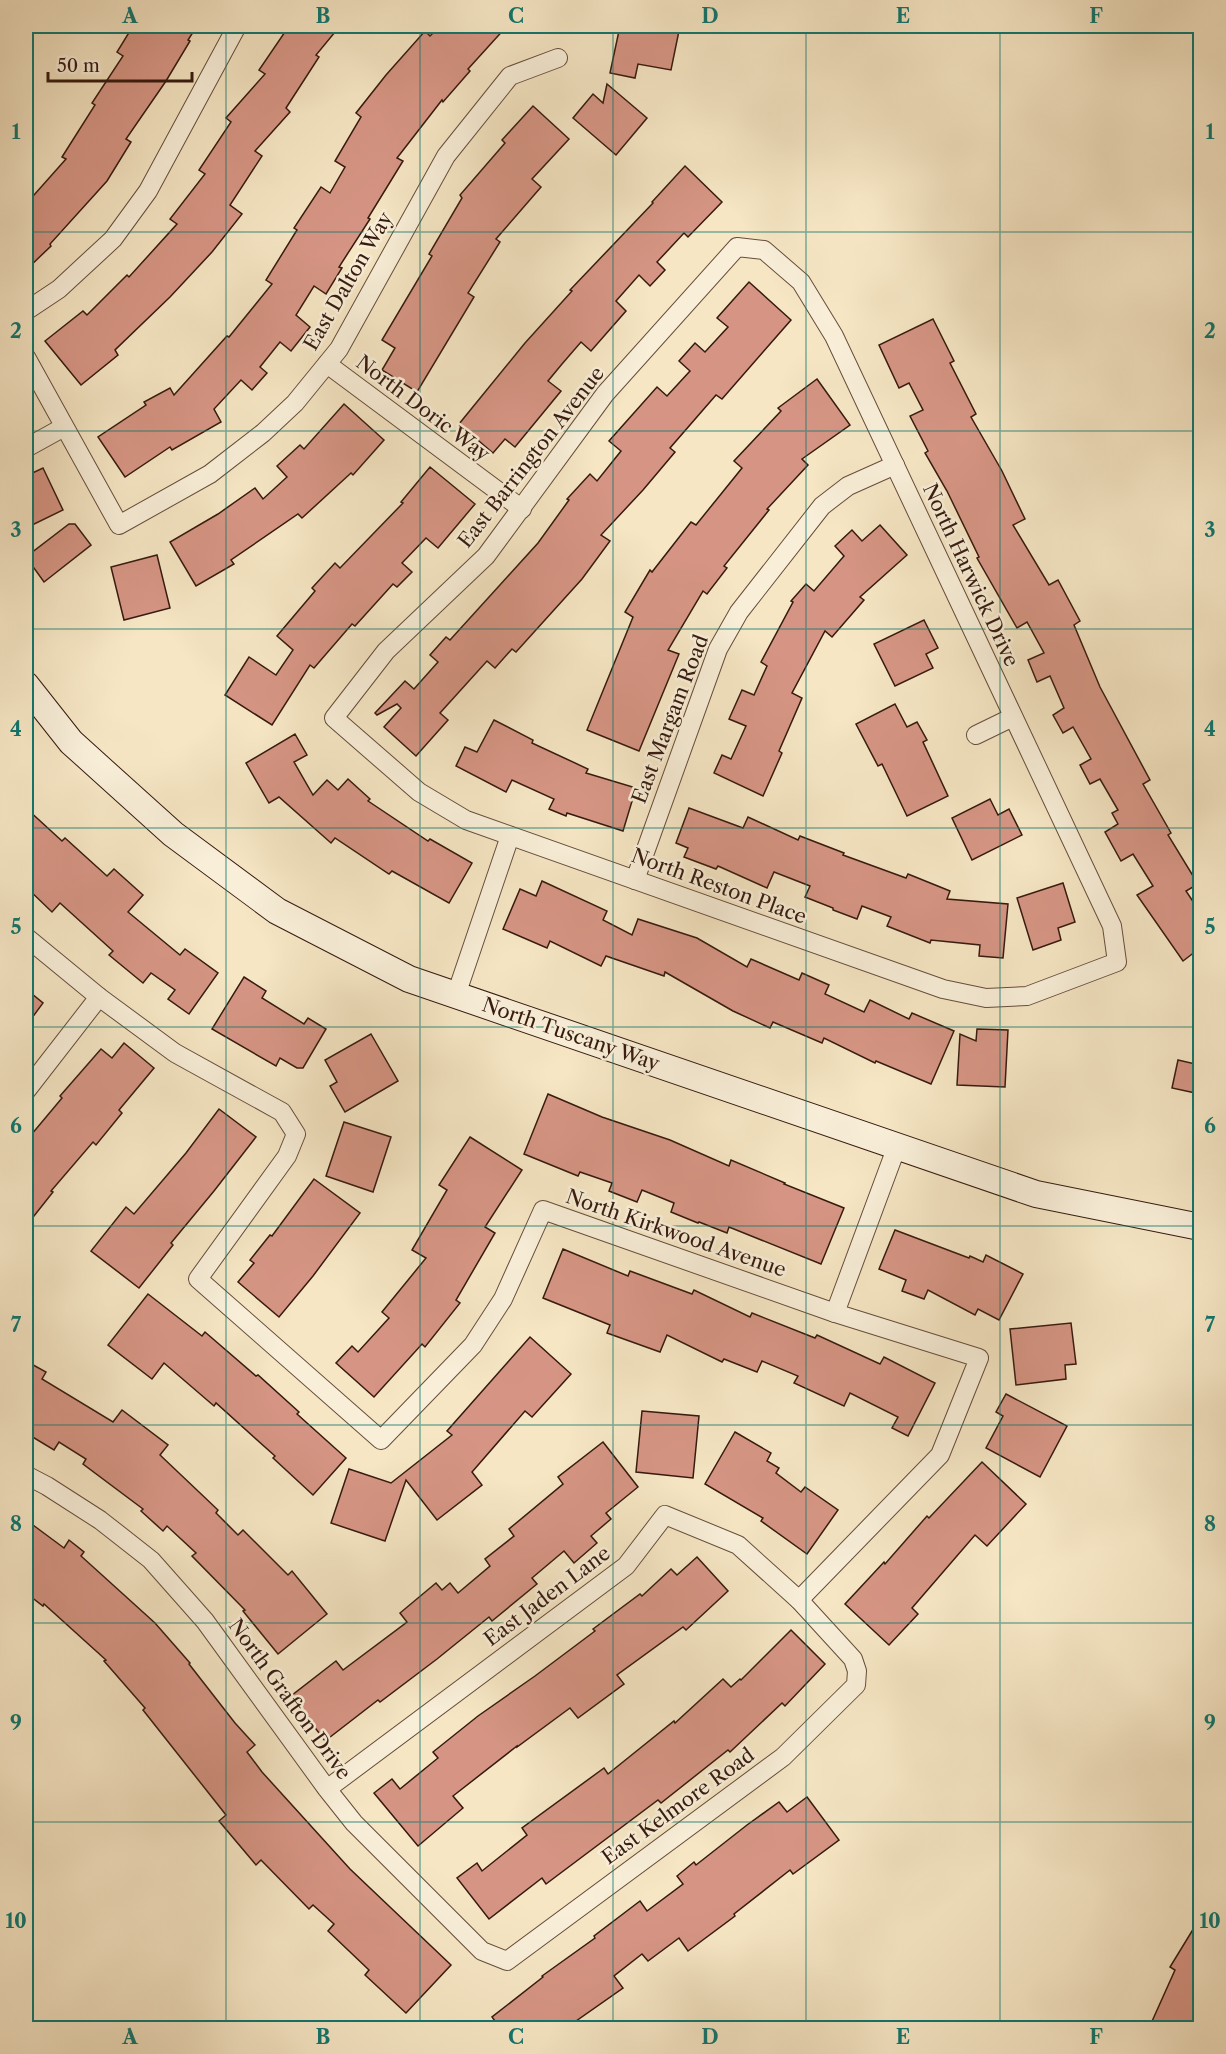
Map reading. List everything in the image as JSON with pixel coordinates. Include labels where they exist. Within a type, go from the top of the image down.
[{"type":"street","points":[[26,311],[59,289],[112,239],[148,191],[237,26]]},
{"type":"street","name":"East Dalton Way","points":[[64,427],[119,525],[210,474],[296,403],[339,349],[446,156],[510,76],[558,58]]},
{"type":"street","name":"North Harwick Drive","points":[[737,247],[764,250],[801,282],[834,336],[1112,926],[1118,962]]},
{"type":"street","name":"East Barrington Avenue","points":[[334,718],[386,651],[486,556],[605,394],[737,247]]},
{"type":"street","points":[[26,357],[64,427],[26,448]]},
{"type":"street","name":"North Doric Way","points":[[327,364],[522,509]]},
{"type":"street","name":"East Margam Road","points":[[635,880],[718,649],[738,612],[822,506],[848,486],[895,465]]},
{"type":"street","name":"North Tuscany Way","points":[[26,685],[71,742],[164,826],[277,911],[409,979],[1036,1194],[1200,1227]]},
{"type":"street","points":[[976,735],[1013,717]]},
{"type":"street","name":"North Reston Place","points":[[334,718],[419,792],[466,820],[943,989],[986,998],[1027,996],[1118,962]]},
{"type":"street","points":[[456,995],[510,836]]},
{"type":"street","name":"North Kirkwood Avenue","points":[[26,937],[99,997],[175,1053],[282,1112],[296,1134],[287,1156],[198,1279],[381,1440],[473,1345],[503,1299],[543,1210],[835,1313],[979,1358],[940,1455],[799,1600]]},
{"type":"street","points":[[26,1091],[99,997]]},
{"type":"street","points":[[835,1313],[897,1146]]},
{"type":"street","name":"North Grafton Drive","points":[[26,1475],[100,1520],[151,1560],[205,1621],[354,1823],[482,1951],[507,1960]]},
{"type":"street","name":"East Jaden Lane","points":[[327,1789],[626,1566],[665,1515],[738,1545],[799,1600],[853,1659],[857,1671]]},
{"type":"street","name":"East Kelmore Road","points":[[507,1960],[783,1757],[856,1685],[857,1671]]},
{"type":"building","points":[[133,26],[197,26],[166,81],[126,139],[131,142],[107,181],[50,244],[51,246],[26,270],[26,204],[66,159],[62,157],[95,105],[92,103],[123,56],[117,52]]},
{"type":"building","points":[[289,26],[340,26],[316,55],[319,57],[286,108],[290,112],[255,151],[262,156],[230,205],[242,214],[212,252],[170,297],[115,350],[118,355],[81,385],[45,341],[83,311],[87,315],[127,275],[129,277],[177,224],[170,219],[205,174],[199,170],[231,122],[226,118],[265,74],[259,70]]},
{"type":"building","points":[[440,26],[507,26],[468,69],[470,71],[443,102],[442,100],[397,158],[403,161],[339,267],[342,268],[326,294],[314,286],[296,315],[310,327],[291,351],[280,342],[260,367],[267,373],[252,390],[241,380],[214,409],[221,422],[172,450],[170,447],[125,477],[98,437],[146,405],[144,402],[170,388],[174,395],[227,336],[229,337],[272,284],[266,280],[297,230],[294,228],[321,187],[330,193],[345,167],[335,161],[361,117],[356,113],[425,31],[430,36]]},
{"type":"building","points":[[620,26],[680,26],[671,70],[638,64],[635,78],[610,73]]},
{"type":"building","points":[[607,84],[647,118],[616,155],[573,118],[593,94],[603,103]]},
{"type":"building","points":[[533,106],[569,139],[532,179],[541,187],[496,239],[500,242],[468,293],[474,297],[417,392],[382,370],[395,348],[382,340],[432,256],[429,254],[462,198],[460,195],[505,143],[502,140]]},
{"type":"building","points":[[685,166],[722,202],[688,237],[684,233],[657,262],[665,270],[650,286],[639,275],[616,301],[626,311],[591,351],[581,342],[562,364],[548,381],[561,391],[515,447],[505,439],[493,453],[459,424],[525,343],[572,291],[570,290]]},
{"type":"building","points":[[749,282],[791,320],[722,399],[716,395],[670,448],[675,452],[601,535],[610,541],[582,579],[516,652],[512,649],[495,668],[487,661],[440,713],[448,720],[416,756],[384,727],[401,708],[397,704],[377,715],[375,713],[405,681],[414,689],[438,662],[430,655],[446,637],[450,640],[538,543],[569,500],[567,499],[590,474],[597,481],[621,451],[609,441],[657,387],[667,396],[690,371],[679,361],[695,343],[705,352],[728,327],[717,318]]},
{"type":"building","points":[[933,319],[954,361],[950,363],[976,414],[971,417],[1002,471],[1025,519],[1013,525],[1049,585],[1058,580],[1080,621],[1074,625],[1100,687],[1150,780],[1143,784],[1171,833],[1168,835],[1198,884],[1186,891],[1200,912],[1200,948],[1183,961],[1137,895],[1153,886],[1133,854],[1121,861],[1105,832],[1118,824],[1112,813],[1118,810],[1100,779],[1090,784],[1080,765],[1091,759],[1073,727],[1063,733],[1053,715],[1064,708],[1050,676],[1037,682],[1028,660],[1044,653],[1027,622],[1017,628],[977,558],[979,557],[947,491],[925,453],[928,451],[910,416],[923,410],[909,383],[899,388],[879,345]]},
{"type":"building","points":[[817,379],[850,425],[802,459],[808,465],[767,509],[769,510],[724,566],[727,568],[707,594],[703,591],[668,650],[679,654],[639,751],[587,730],[633,617],[625,612],[650,570],[652,572],[691,522],[696,525],[742,468],[734,461],[781,411],[778,408]]},
{"type":"building","points":[[344,404],[384,440],[353,475],[351,473],[302,518],[298,514],[231,560],[234,564],[196,586],[170,542],[218,514],[255,488],[263,499],[287,477],[277,466],[300,445],[304,449]]},
{"type":"building","points":[[430,467],[475,504],[438,548],[426,538],[402,563],[412,572],[397,587],[393,584],[355,626],[352,624],[314,668],[310,665],[272,725],[225,695],[249,657],[276,675],[293,650],[277,636],[315,591],[312,588],[335,563],[340,568],[403,503],[401,502]]},
{"type":"building","points":[[43,468],[63,510],[26,528],[26,476]]},
{"type":"building","points":[[69,524],[75,524],[91,545],[44,582],[26,557]]},
{"type":"building","points":[[880,525],[907,555],[860,597],[864,600],[832,637],[825,631],[792,693],[802,698],[763,796],[714,773],[722,755],[731,759],[746,726],[729,719],[742,690],[754,695],[767,666],[761,662],[793,602],[791,601],[806,584],[814,591],[844,556],[835,546],[852,530],[862,541]]},
{"type":"building","points":[[157,555],[170,608],[124,620],[111,567]]},
{"type":"building","points":[[924,620],[938,648],[926,654],[933,668],[895,686],[874,644]]},
{"type":"building","points":[[895,704],[907,727],[917,722],[927,740],[923,742],[948,796],[907,816],[882,764],[878,766],[856,724]]},
{"type":"building","points":[[494,720],[533,740],[532,743],[588,769],[586,773],[636,788],[623,831],[567,813],[566,816],[549,809],[554,799],[512,780],[506,792],[456,766],[465,747],[477,752]]},
{"type":"building","points":[[295,734],[307,755],[294,762],[313,795],[327,780],[338,790],[348,779],[370,799],[368,801],[428,841],[430,839],[472,863],[449,903],[392,871],[389,874],[335,838],[331,843],[279,797],[269,803],[246,763]]},
{"type":"building","points":[[990,799],[998,815],[1009,809],[1022,835],[972,860],[952,818]]},
{"type":"building","points":[[26,808],[62,841],[65,838],[107,876],[114,869],[143,895],[128,912],[180,955],[185,949],[218,973],[189,1014],[168,999],[175,990],[151,973],[143,983],[109,955],[113,951],[60,903],[52,912],[26,887]]},
{"type":"building","points":[[689,808],[743,828],[748,817],[798,840],[800,836],[844,853],[843,855],[906,878],[908,874],[950,891],[947,899],[1008,904],[1003,958],[979,956],[980,945],[931,940],[930,943],[887,926],[891,917],[862,906],[857,919],[833,910],[833,908],[805,897],[810,886],[774,872],[767,888],[718,866],[716,869],[684,857],[688,848],[676,843]]},
{"type":"building","points":[[542,881],[607,911],[603,920],[632,935],[638,919],[697,938],[747,967],[751,959],[799,980],[802,973],[829,985],[825,994],[864,1012],[870,1000],[909,1019],[912,1013],[954,1031],[931,1084],[876,1061],[875,1063],[824,1038],[822,1043],[773,1022],[770,1028],[733,1011],[665,972],[664,976],[606,956],[601,966],[550,941],[547,948],[503,929],[520,889],[536,896]]},
{"type":"building","points":[[1063,883],[1075,922],[1058,928],[1061,940],[1033,950],[1017,898]]},
{"type":"building","points":[[244,977],[266,991],[262,998],[304,1024],[308,1018],[326,1029],[303,1068],[297,1068],[280,1058],[276,1066],[212,1029]]},
{"type":"building","points":[[26,989],[43,1003],[26,1026]]},
{"type":"building","points":[[977,1029],[1008,1030],[1005,1087],[957,1085],[960,1034],[976,1041]]},
{"type":"building","points":[[371,1034],[398,1081],[345,1112],[330,1086],[337,1082],[325,1060]]},
{"type":"building","points":[[124,1043],[154,1068],[119,1110],[122,1113],[96,1145],[93,1142],[51,1191],[53,1192],[26,1226],[26,1141],[62,1098],[60,1096],[101,1049],[112,1058]]},
{"type":"building","points":[[1178,1060],[1200,1065],[1200,1094],[1172,1088]]},
{"type":"building","points":[[548,1094],[602,1117],[670,1140],[729,1166],[731,1160],[844,1208],[821,1264],[729,1227],[727,1233],[671,1212],[674,1203],[642,1190],[637,1202],[609,1191],[612,1183],[580,1172],[578,1176],[524,1154]]},
{"type":"building","points":[[219,1109],[256,1137],[171,1243],[173,1245],[139,1288],[91,1251],[126,1207],[134,1214],[186,1153]]},
{"type":"building","points":[[344,1122],[391,1137],[373,1192],[326,1176]]},
{"type":"building","points":[[470,1137],[522,1170],[485,1227],[495,1233],[456,1300],[460,1303],[425,1347],[422,1344],[374,1397],[336,1363],[352,1346],[358,1352],[389,1318],[382,1312],[426,1258],[412,1250],[447,1190],[439,1185]]},
{"type":"building","points":[[314,1179],[360,1213],[279,1317],[238,1282],[254,1263],[250,1260],[270,1235],[272,1236]]},
{"type":"building","points":[[895,1230],[983,1262],[986,1255],[1023,1274],[999,1320],[978,1309],[975,1315],[928,1290],[924,1299],[902,1291],[906,1280],[879,1269]]},
{"type":"building","points":[[563,1249],[628,1276],[630,1271],[692,1294],[694,1290],[750,1317],[752,1313],[815,1338],[817,1335],[880,1364],[884,1357],[935,1383],[908,1436],[892,1428],[898,1417],[850,1393],[844,1406],[794,1383],[798,1376],[762,1361],[757,1372],[724,1359],[722,1362],[667,1335],[660,1352],[607,1333],[610,1325],[543,1298]]},
{"type":"building","points":[[148,1294],[202,1336],[205,1332],[256,1376],[258,1375],[346,1458],[313,1495],[273,1458],[275,1456],[216,1403],[214,1406],[164,1363],[152,1379],[108,1345]]},
{"type":"building","points":[[1071,1323],[1076,1364],[1065,1365],[1066,1379],[1016,1385],[1010,1329]]},
{"type":"building","points":[[530,1337],[571,1374],[532,1417],[525,1411],[472,1472],[482,1485],[437,1520],[406,1480],[385,1541],[331,1523],[349,1469],[391,1483],[452,1435],[447,1431]]},
{"type":"building","points":[[26,1361],[46,1372],[42,1379],[113,1422],[122,1410],[168,1445],[160,1455],[218,1510],[216,1513],[238,1535],[243,1530],[288,1575],[292,1571],[327,1614],[278,1654],[243,1611],[245,1610],[192,1556],[196,1553],[167,1526],[163,1531],[141,1511],[143,1509],[83,1464],[86,1459],[59,1442],[54,1450],[26,1433]]},
{"type":"building","points":[[1006,1394],[1067,1426],[1040,1477],[986,1448],[1003,1416],[996,1412]]},
{"type":"building","points":[[642,1411],[699,1416],[693,1478],[636,1472]]},
{"type":"building","points":[[735,1432],[771,1453],[767,1461],[779,1468],[776,1473],[801,1492],[805,1487],[838,1510],[807,1554],[761,1521],[763,1518],[705,1484]]},
{"type":"building","points":[[603,1442],[638,1487],[606,1513],[611,1519],[591,1536],[597,1543],[574,1563],[564,1551],[532,1578],[537,1584],[492,1621],[489,1617],[437,1659],[325,1741],[291,1696],[336,1661],[343,1670],[407,1622],[400,1613],[436,1583],[442,1590],[450,1583],[458,1593],[490,1566],[485,1559],[514,1536],[509,1529],[563,1484],[558,1477]]},
{"type":"building","points":[[982,1462],[1026,1504],[987,1546],[975,1535],[912,1608],[918,1614],[889,1645],[845,1604],[884,1562],[885,1564],[927,1516],[929,1518]]},
{"type":"building","points":[[33,1525],[64,1548],[69,1540],[84,1552],[81,1556],[155,1623],[255,1745],[247,1752],[262,1772],[350,1869],[451,1965],[406,2013],[365,1975],[369,1970],[328,1931],[334,1924],[313,1905],[309,1909],[261,1860],[256,1865],[219,1821],[226,1815],[143,1710],[145,1708],[104,1661],[106,1660],[44,1604],[43,1606],[26,1593],[26,1535]]},
{"type":"building","points":[[697,1557],[728,1591],[686,1630],[683,1627],[617,1675],[624,1684],[578,1718],[570,1708],[453,1796],[463,1808],[418,1846],[374,1793],[392,1779],[400,1789],[438,1758],[433,1752],[478,1716],[595,1631],[593,1629],[640,1594],[642,1596],[671,1569],[677,1575]]},
{"type":"building","points":[[791,1630],[825,1664],[785,1706],[782,1703],[730,1752],[728,1750],[661,1803],[658,1800],[546,1884],[542,1878],[489,1919],[457,1878],[477,1863],[482,1871],[527,1835],[522,1828],[604,1768],[608,1774],[674,1721],[675,1723],[723,1679],[731,1687],[741,1680]]},
{"type":"building","points":[[807,1797],[839,1840],[793,1874],[790,1870],[734,1914],[735,1916],[688,1951],[679,1938],[648,1961],[642,1954],[614,1976],[623,1988],[566,2028],[500,2028],[492,2017],[640,1901],[647,1911],[683,1884],[677,1876],[694,1862],[696,1865],[779,1802],[787,1812]]},
{"type":"building","points":[[1200,1918],[1200,2028],[1149,2028],[1175,1970],[1170,1967]]}]
